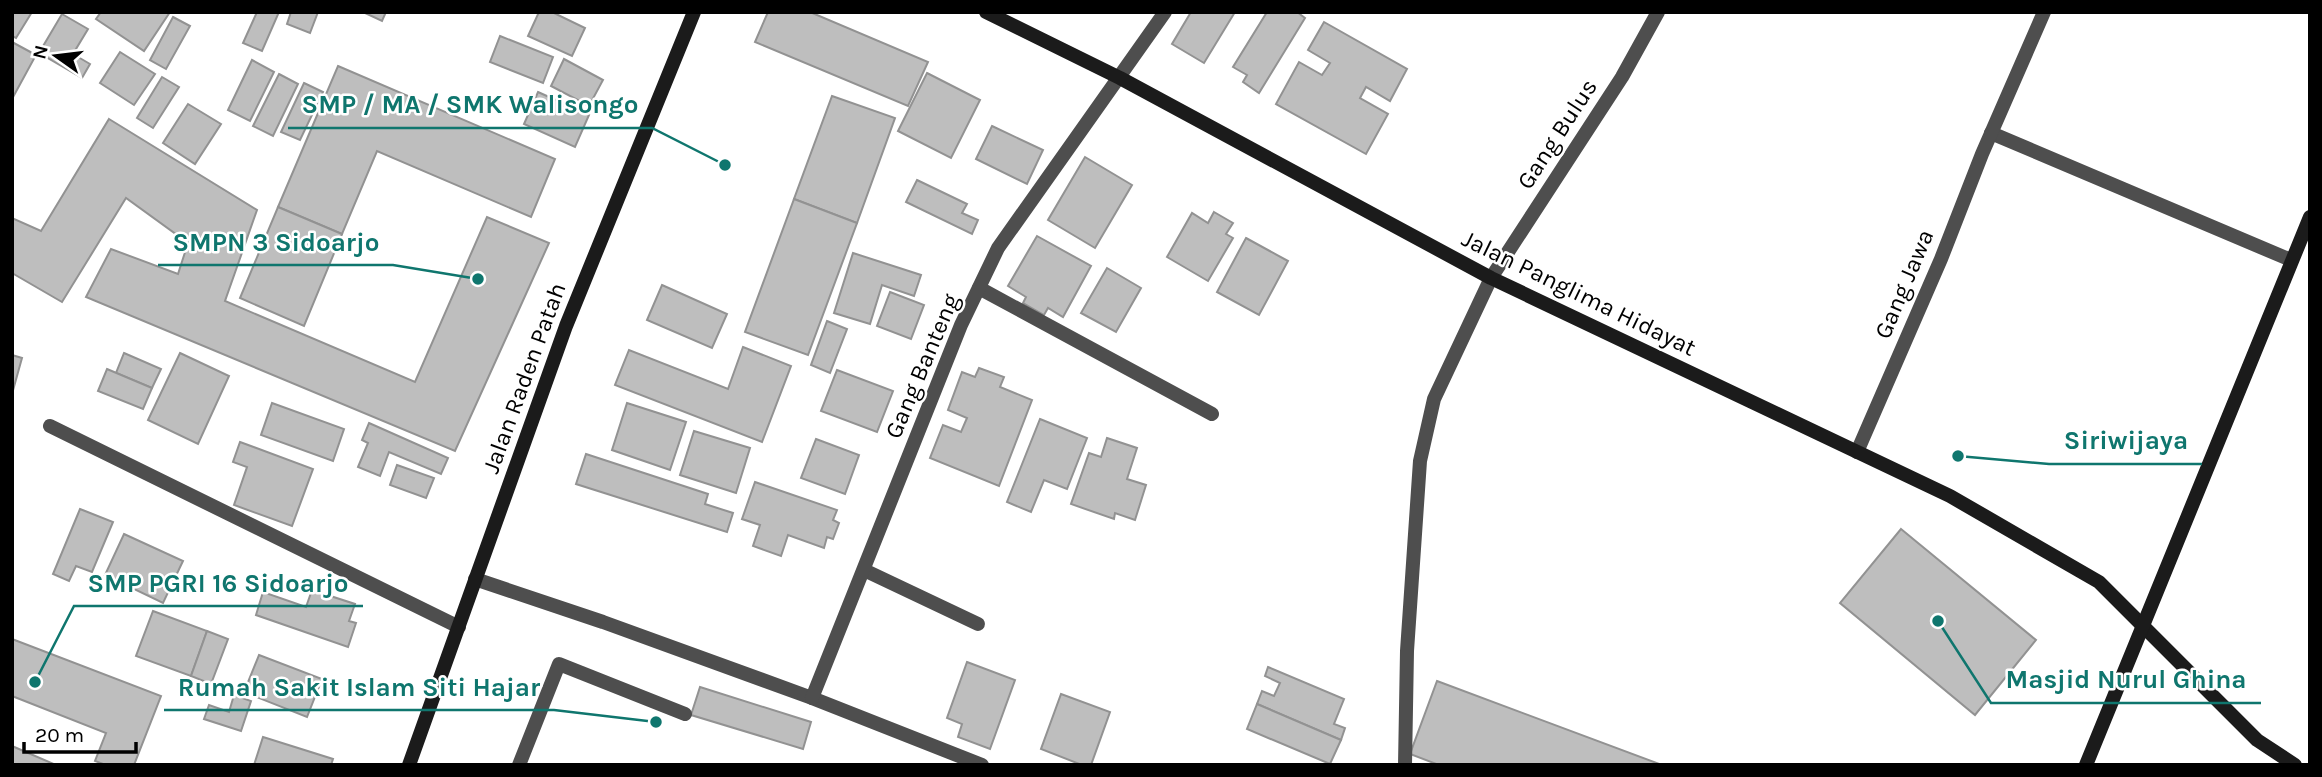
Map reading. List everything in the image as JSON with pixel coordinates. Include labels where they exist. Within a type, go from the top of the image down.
[{"type":"main road","name":"Jalan Raden Patah","points":[[409,765],[566,326],[694,12]]},
{"type":"main road","name":"Jalan Panglima Hidayat","points":[[986,12],[1120,78],[1491,278],[1950,496],[2099,582],[2257,740],[2295,765]]},
{"type":"main road","points":[[2086,765],[2310,217]]},
{"type":"street","name":"Gang Banteng","points":[[812,698],[956,338],[998,248],[1165,12]]},
{"type":"street","name":"Gang Bulus","points":[[1405,765],[1406,651],[1420,461],[1434,399],[1491,278],[1622,77],[1658,12]]},
{"type":"street","name":"Gang Jawa","points":[[1857,452],[1941,260],[2043,12]]},
{"type":"street","points":[[1991,133],[2291,260]]},
{"type":"street","points":[[979,288],[1212,414]]},
{"type":"street","points":[[50,426],[459,627]]},
{"type":"street","points":[[864,570],[978,624]]},
{"type":"street","points":[[475,579],[812,698],[962,761],[982,765]]},
{"type":"street","points":[[519,765],[559,664],[685,714]]},
{"type":"building","points":[[12,12],[32,12],[16,38],[12,36]]},
{"type":"building","points":[[101,12],[170,12],[144,51],[96,19]]},
{"type":"building","points":[[257,12],[279,12],[262,51],[243,43]]},
{"type":"building","points":[[291,12],[318,12],[310,33],[287,24]]},
{"type":"building","points":[[363,12],[386,12],[382,21]]},
{"type":"building","points":[[539,12],[552,12],[585,28],[572,56],[528,36]]},
{"type":"building","points":[[768,12],[810,12],[928,62],[908,106],[755,42]]},
{"type":"building","points":[[1191,12],[1235,12],[1204,63],[1172,44]]},
{"type":"building","points":[[1267,12],[1297,12],[1305,18],[1259,93],[1243,82],[1247,75],[1233,67]]},
{"type":"building","points":[[62,14],[88,29],[73,54],[90,64],[82,78],[39,53]]},
{"type":"building","points":[[173,17],[190,26],[166,69],[150,60]]},
{"type":"building","points":[[1324,22],[1407,69],[1390,101],[1366,87],[1360,98],[1388,114],[1366,154],[1276,104],[1299,62],[1322,75],[1330,63],[1308,50]]},
{"type":"building","points":[[500,36],[553,57],[543,83],[490,62]]},
{"type":"building","points":[[12,42],[36,55],[12,99]]},
{"type":"building","points":[[120,52],[155,74],[134,105],[100,83]]},
{"type":"building","points":[[564,59],[603,80],[589,106],[551,86]]},
{"type":"building","points":[[252,60],[274,72],[250,121],[228,110]]},
{"type":"building","points":[[338,66],[555,159],[531,217],[377,151],[342,234],[278,207]]},
{"type":"building","points":[[927,73],[980,100],[951,158],[898,131]]},
{"type":"building","points":[[279,74],[298,84],[273,136],[253,126]]},
{"type":"building","points":[[162,77],[179,87],[153,128],[137,118]]},
{"type":"building","points":[[304,83],[323,92],[300,140],[281,132]]},
{"type":"building","points":[[538,92],[589,115],[575,147],[524,124]]},
{"type":"building","points":[[832,96],[895,118],[857,223],[794,199]]},
{"type":"building","points":[[188,104],[221,124],[195,164],[163,143]]},
{"type":"building","points":[[109,119],[257,210],[225,301],[415,382],[487,217],[549,243],[455,451],[86,297],[111,249],[178,274],[188,243],[126,198],[62,302],[12,273],[12,218],[41,231]]},
{"type":"building","points":[[992,126],[1043,150],[1027,184],[976,159]]},
{"type":"building","points":[[1085,157],[1132,185],[1095,248],[1048,220]]},
{"type":"building","points":[[917,180],[967,204],[962,213],[978,220],[972,234],[906,202]]},
{"type":"building","points":[[794,199],[857,223],[808,355],[745,332]]},
{"type":"building","points":[[278,207],[342,234],[304,326],[240,298]]},
{"type":"building","points":[[1214,212],[1233,223],[1226,234],[1233,238],[1208,281],[1167,257],[1192,213],[1208,223]]},
{"type":"building","points":[[1037,236],[1091,266],[1063,317],[1048,308],[1044,315],[1023,303],[1026,297],[1008,286]]},
{"type":"building","points":[[1246,238],[1288,261],[1259,315],[1217,292]]},
{"type":"building","points":[[853,253],[921,275],[914,296],[882,285],[870,324],[834,313]]},
{"type":"building","points":[[1107,268],[1141,288],[1116,332],[1081,313]]},
{"type":"building","points":[[662,285],[727,314],[712,348],[647,320]]},
{"type":"building","points":[[890,292],[924,305],[911,339],[877,326]]},
{"type":"building","points":[[827,321],[847,329],[830,373],[811,365]]},
{"type":"building","points":[[743,347],[791,366],[762,442],[615,385],[629,350],[728,389]]},
{"type":"building","points":[[124,353],[161,369],[152,388],[116,373]]},
{"type":"building","points":[[180,353],[229,376],[198,444],[148,420]]},
{"type":"building","points":[[12,355],[22,358],[12,394]]},
{"type":"building","points":[[979,368],[1004,377],[1000,387],[1032,400],[999,486],[930,458],[943,425],[961,432],[967,418],[948,410],[962,372],[975,377]]},
{"type":"building","points":[[107,369],[152,388],[143,409],[98,391]]},
{"type":"building","points":[[837,370],[893,391],[877,432],[821,411]]},
{"type":"building","points":[[272,403],[344,429],[333,461],[261,435]]},
{"type":"building","points":[[627,403],[686,422],[670,470],[612,450]]},
{"type":"building","points":[[1040,419],[1087,438],[1067,489],[1044,480],[1031,512],[1007,502]]},
{"type":"building","points":[[369,423],[448,458],[441,474],[389,452],[380,476],[358,467],[368,443],[362,440]]},
{"type":"building","points":[[694,431],[750,448],[736,493],[680,475]]},
{"type":"building","points":[[1107,438],[1137,448],[1127,479],[1146,485],[1135,520],[1115,513],[1114,519],[1071,504],[1089,453],[1101,457]]},
{"type":"building","points":[[816,439],[859,455],[845,494],[801,478]]},
{"type":"building","points":[[240,442],[313,469],[292,526],[234,505],[247,467],[233,462]]},
{"type":"building","points":[[586,454],[708,494],[705,504],[733,513],[727,532],[576,484]]},
{"type":"building","points":[[397,465],[434,478],[426,498],[390,485]]},
{"type":"building","points":[[755,482],[837,510],[833,520],[839,523],[833,539],[827,537],[824,548],[788,535],[781,556],[753,546],[760,525],[742,519]]},
{"type":"building","points":[[80,509],[113,522],[92,572],[76,566],[69,581],[53,574]]},
{"type":"building","points":[[1901,529],[2036,640],[1975,715],[1840,603]]},
{"type":"building","points":[[124,534],[183,561],[163,603],[105,575]]},
{"type":"building","points":[[312,590],[355,604],[349,621],[356,623],[348,647],[256,615],[263,592],[306,607]]},
{"type":"building","points":[[153,611],[207,631],[191,676],[136,656]]},
{"type":"building","points":[[207,631],[228,639],[211,684],[191,676]]},
{"type":"building","points":[[12,639],[161,696],[134,765],[106,765],[95,761],[106,733],[12,696]]},
{"type":"building","points":[[259,655],[322,679],[307,717],[244,692]]},
{"type":"building","points":[[967,662],[1015,680],[990,749],[958,737],[962,724],[947,718]]},
{"type":"building","points":[[1268,667],[1344,699],[1334,724],[1345,728],[1341,740],[1257,704],[1262,691],[1274,696],[1280,683],[1265,676]]},
{"type":"building","points":[[1437,681],[1662,765],[1439,765],[1410,754]]},
{"type":"building","points":[[700,687],[811,722],[803,749],[691,715]]},
{"type":"building","points":[[1061,694],[1110,712],[1091,765],[1082,765],[1041,749]]},
{"type":"building","points":[[234,695],[251,701],[241,731],[204,719],[209,705],[229,712]]},
{"type":"building","points":[[1257,704],[1341,740],[1330,764],[1247,729]]},
{"type":"building","points":[[263,737],[333,759],[331,765],[254,765]]},
{"type":"building","points":[[12,746],[56,765],[12,765]]},
{"type":"place","name":"SMP / MA / SMK Walisongo","points":[[725,165]]},
{"type":"place","name":"SMPN 3 Sidoarjo","points":[[478,279]]},
{"type":"place","name":"Siriwijaya","points":[[1958,456]]},
{"type":"place","name":"Masjid Nurul Ghina","points":[[1938,621]]},
{"type":"place","name":"SMP PGRI 16 Sidoarjo","points":[[35,682]]},
{"type":"place","name":"Rumah Sakit Islam Siti Hajar","points":[[656,722]]}]
